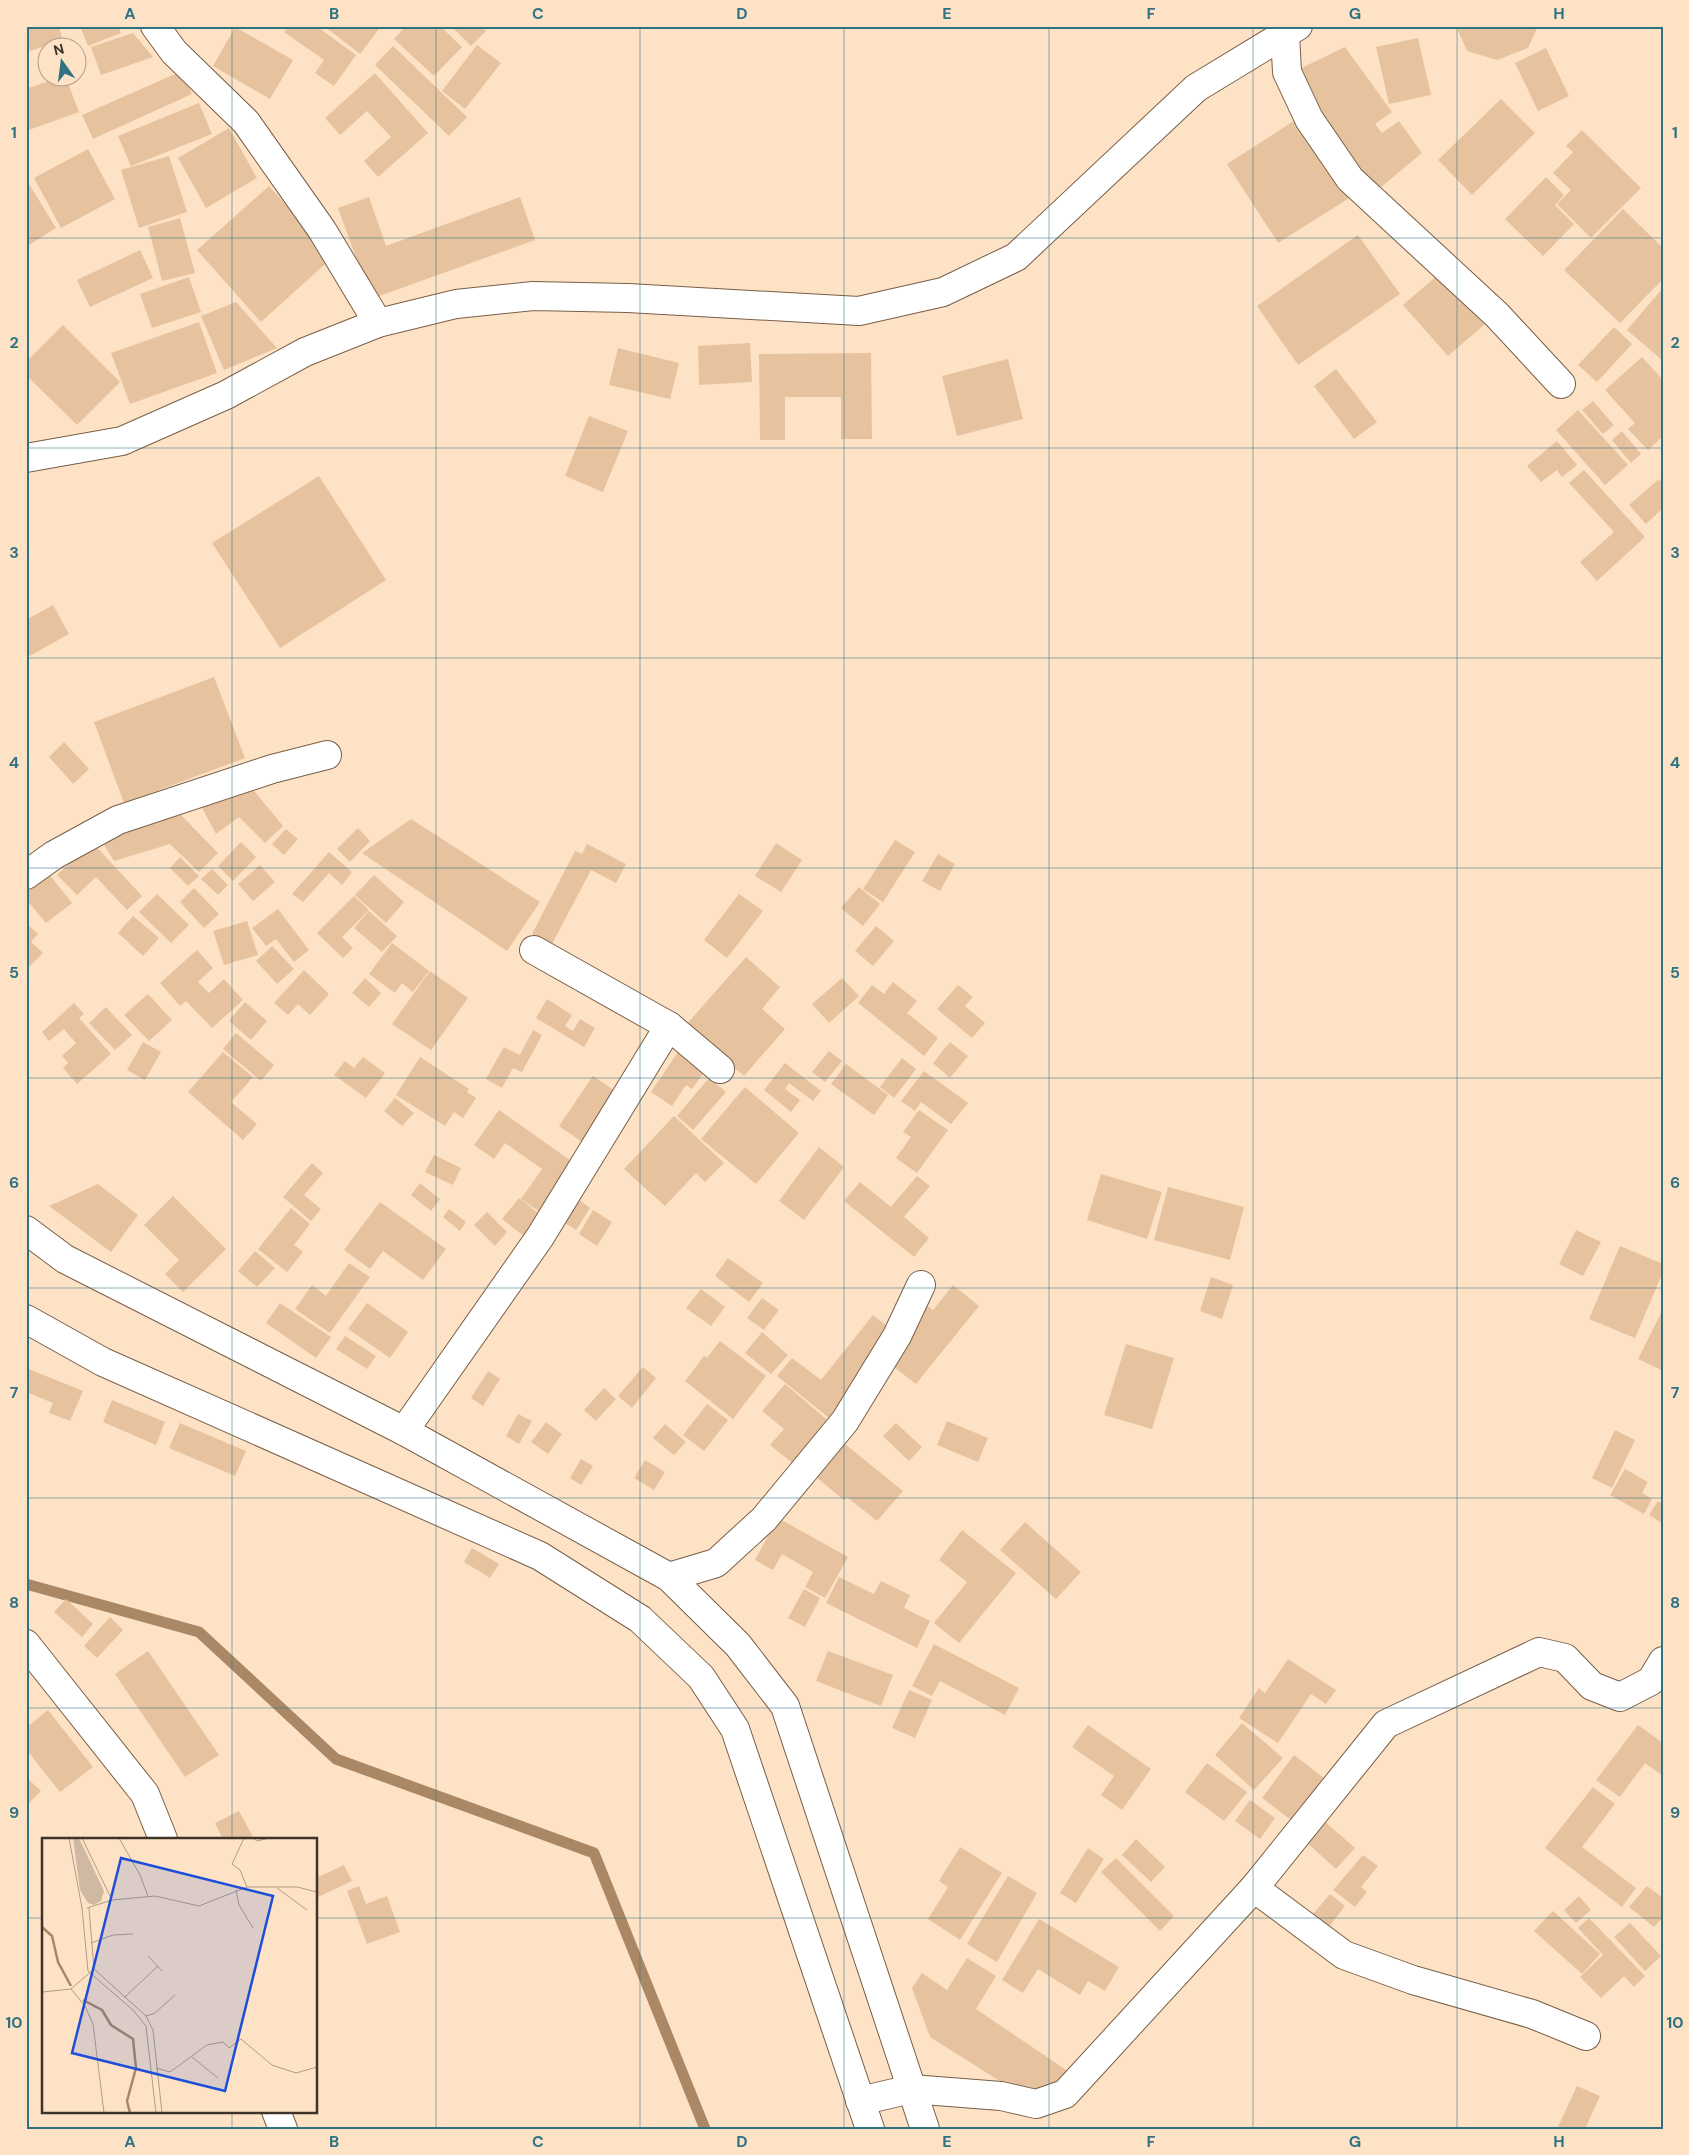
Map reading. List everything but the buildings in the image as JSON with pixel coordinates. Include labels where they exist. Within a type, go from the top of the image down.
[{"type":"main road","points":[[155,26],[174,52],[246,122],[322,230],[378,323]]},
{"type":"main road","points":[[26,458],[122,441],[226,396],[305,352],[378,323],[456,304],[533,296],[628,298],[859,311],[944,292],[1016,257],[1196,88],[1292,30]]},
{"type":"main road","points":[[1292,30],[1287,72],[1309,119],[1350,179],[1497,315],[1562,384]]},
{"type":"main road","points":[[26,875],[54,855],[118,820],[272,769],[327,755]]},
{"type":"main road","points":[[534,950],[669,1026],[720,1069]]},
{"type":"main road","points":[[404,1431],[540,1236],[669,1026]]},
{"type":"main road","points":[[26,1230],[65,1259],[404,1431],[669,1577],[738,1645],[784,1706],[925,2129]]},
{"type":"main road","points":[[669,1577],[716,1563],[764,1519],[845,1422],[897,1336],[920,1285]]},
{"type":"main road","points":[[26,1319],[103,1362],[540,1556],[640,1619],[701,1676],[735,1729],[870,2129]]},
{"type":"main road","points":[[26,1644],[145,1794],[163,1838]]},
{"type":"main road","points":[[860,2101],[911,2089],[1001,2096],[1036,2104],[1065,2094],[1254,1888],[1386,1724],[1540,1652],[1564,1658],[1592,1686],[1620,1697],[1651,1681],[1663,1661]]},
{"type":"main road","points":[[1254,1888],[1344,1955],[1413,1980],[1532,2014],[1586,2036]]},
{"type":"main road","points":[[276,2112],[283,2129]]},
{"type":"waterway","points":[[26,1584],[199,1632],[336,1759],[594,1853],[705,2129]]}]
